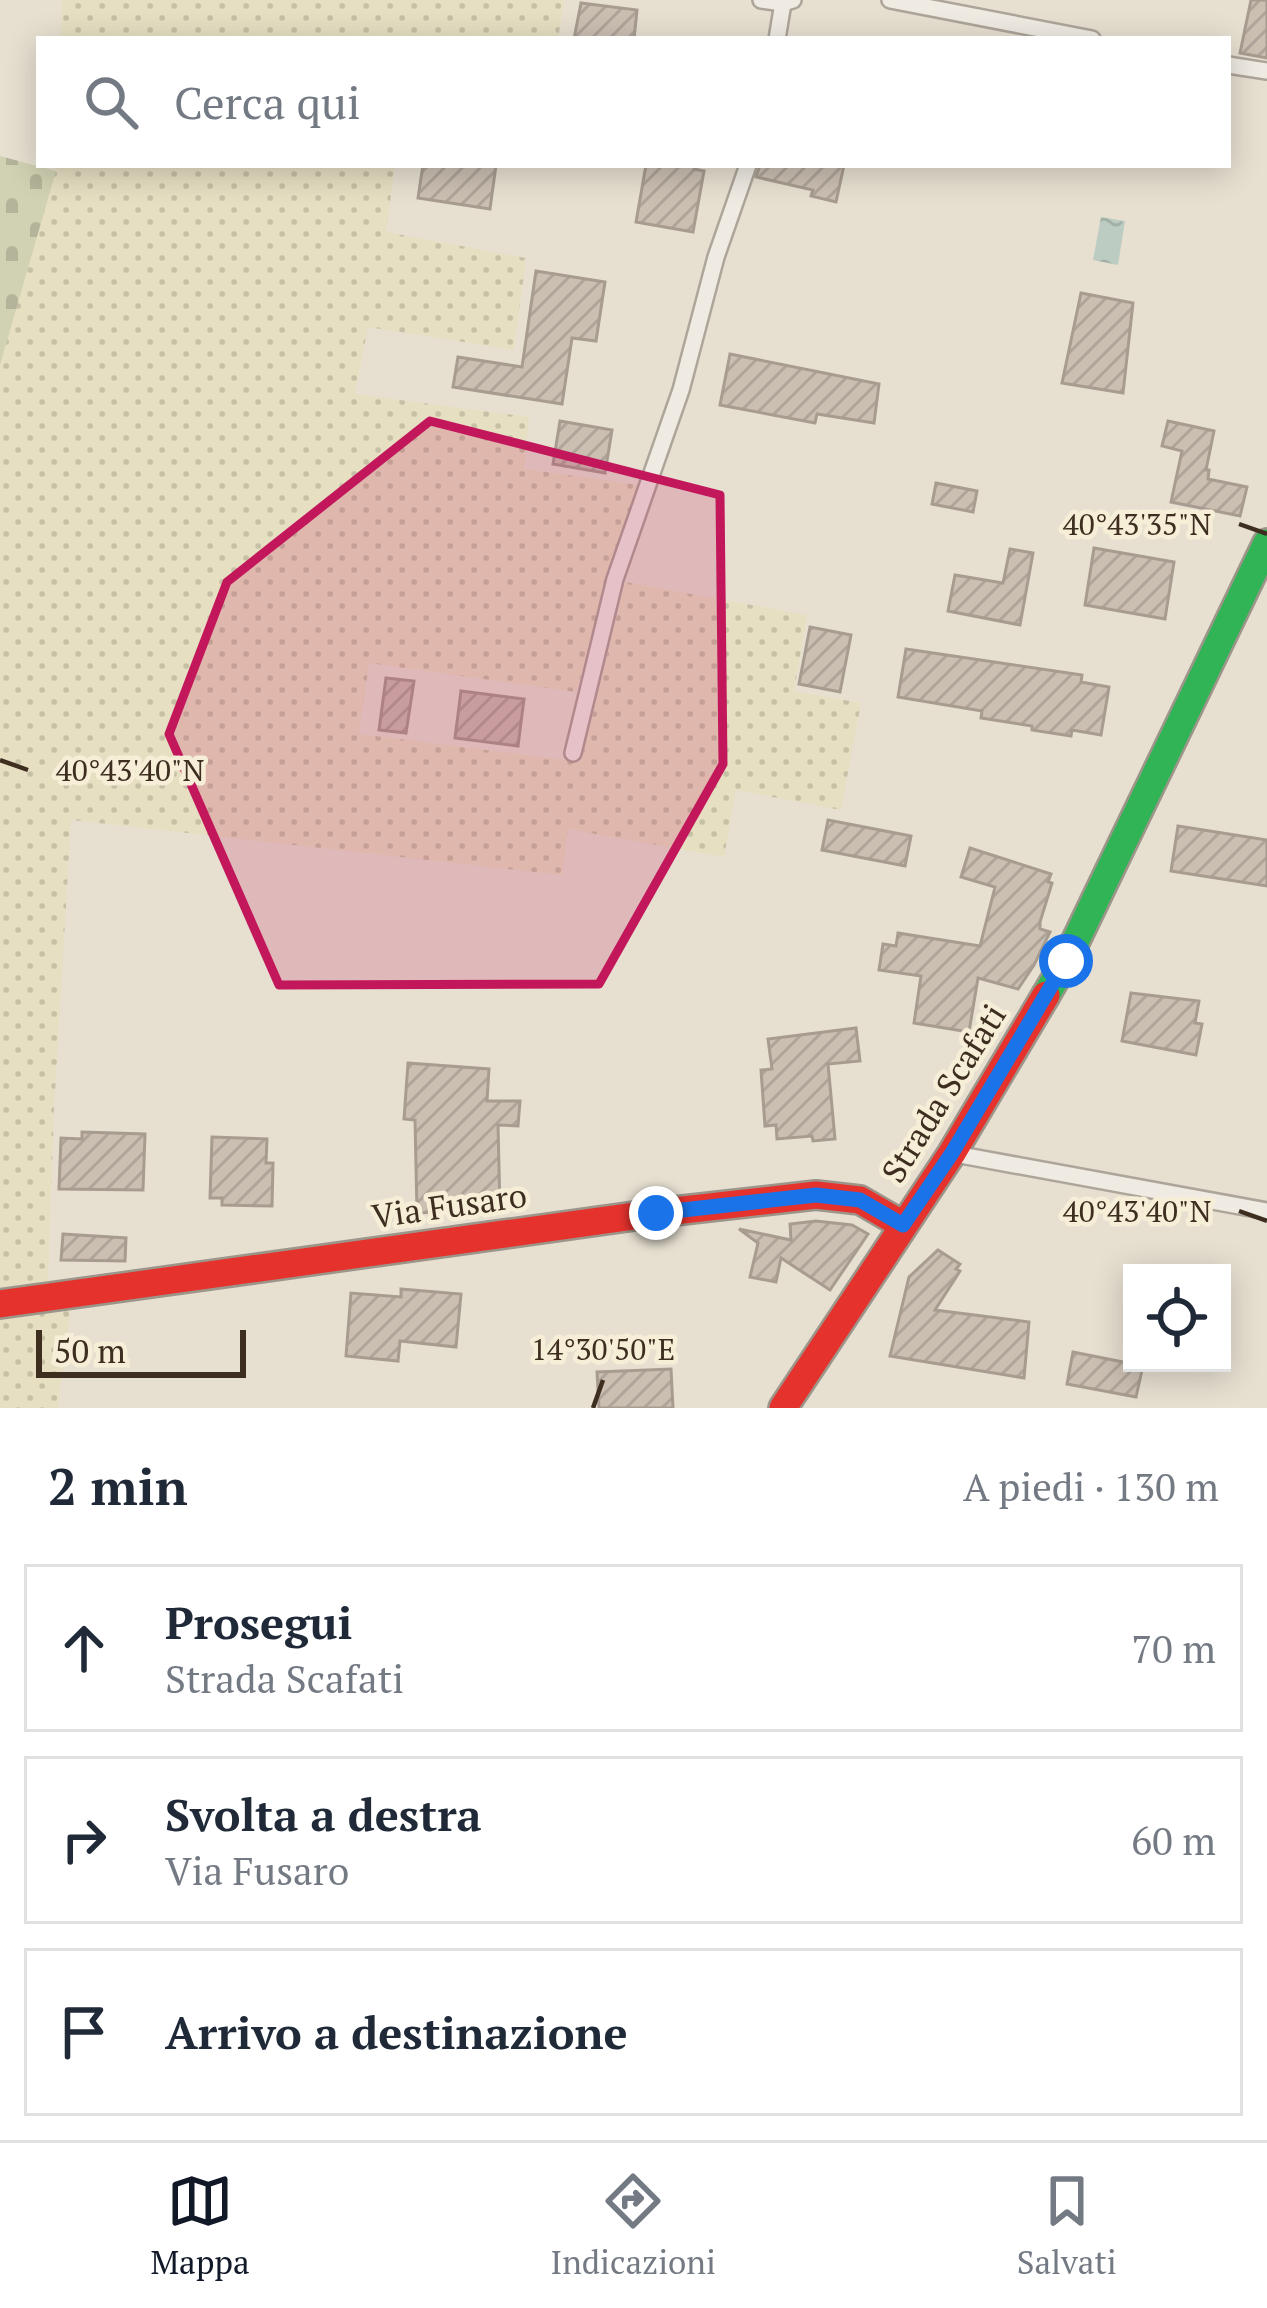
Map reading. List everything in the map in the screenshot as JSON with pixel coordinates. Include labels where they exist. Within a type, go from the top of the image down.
[{"type":"street","name":"Strada Scafati","points":[[783,1408],[952,1153],[1066,961],[1267,543]]},
{"type":"street","name":"Via Fusaro","points":[[0,1304],[816,1195],[860,1200],[903,1225]]},
{"type":"lane","points":[[761,0],[788,2],[779,36]]},
{"type":"lane","points":[[890,0],[1076,36]]},
{"type":"lane","points":[[1231,65],[1267,71]]},
{"type":"lane","points":[[573,753],[615,579],[681,390],[716,257],[747,168]]},
{"type":"lane","points":[[952,1153],[1267,1211]]},
{"type":"highlighted area","points":[[430,421],[720,495],[723,764],[599,984],[279,985],[169,734],[227,582]]},
{"type":"shaded area","points":[[62,0],[564,0],[558,36],[61,36]]},
{"type":"shaded area","points":[[55,168],[395,168],[386,232],[526,258],[514,350],[368,327],[355,394],[529,417],[524,469],[639,485],[576,692],[369,663],[359,734],[581,762],[625,582],[807,615],[794,691],[861,703],[841,810],[736,790],[724,857],[568,829],[562,875],[71,820],[48,1281],[0,1288],[0,365]]},
{"type":"shaded area","points":[[71,1305],[58,1408],[0,1408],[0,1315]]},
{"type":"green space","points":[[0,156],[56,171],[0,365]]},
{"type":"water","points":[[1101,217],[1125,221],[1118,265],[1093,260]]},
{"type":"building","points":[[1251,0],[1267,0],[1267,58],[1240,53]]},
{"type":"building","points":[[581,3],[637,10],[634,36],[575,36]]},
{"type":"building","points":[[423,168],[496,168],[490,209],[418,198]]},
{"type":"building","points":[[645,168],[704,171],[693,232],[636,222]]},
{"type":"building","points":[[759,168],[843,168],[836,202],[811,196],[813,190],[756,177]]},
{"type":"building","points":[[536,271],[605,282],[596,341],[572,338],[562,404],[453,387],[458,357],[522,367]]},
{"type":"building","points":[[1081,293],[1133,303],[1123,393],[1062,383]]},
{"type":"building","points":[[730,354],[879,384],[874,423],[817,414],[815,423],[720,405]]},
{"type":"building","points":[[560,421],[612,430],[605,473],[553,464]]},
{"type":"building","points":[[1168,421],[1214,431],[1208,479],[1247,487],[1240,516],[1171,502],[1182,451],[1162,446]]},
{"type":"building","points":[[936,483],[977,491],[973,512],[932,504]]},
{"type":"building","points":[[1094,548],[1174,562],[1165,619],[1085,605]]},
{"type":"building","points":[[1010,549],[1033,553],[1020,625],[948,611],[955,575],[1003,583]]},
{"type":"building","points":[[810,627],[851,635],[840,692],[799,684]]},
{"type":"building","points":[[906,649],[1082,675],[1081,682],[1109,687],[1101,735],[1032,730],[1032,726],[981,718],[982,711],[898,697]]},
{"type":"building","points":[[386,678],[414,681],[406,733],[379,730]]},
{"type":"building","points":[[461,691],[524,699],[518,746],[455,738]]},
{"type":"building","points":[[828,820],[911,836],[905,866],[822,850]]},
{"type":"building","points":[[1178,826],[1267,840],[1267,886],[1171,871]]},
{"type":"building","points":[[970,848],[1051,874],[1048,882],[1052,883],[1040,922],[1040,929],[1050,932],[1034,965],[1018,989],[978,978],[969,1032],[914,1023],[921,976],[879,970],[883,944],[896,946],[898,933],[980,946],[995,887],[961,877]]},
{"type":"building","points":[[1131,993],[1199,1001],[1195,1023],[1202,1024],[1196,1055],[1122,1041]]},
{"type":"building","points":[[856,1028],[860,1061],[828,1064],[835,1139],[777,1139],[776,1125],[765,1126],[761,1070],[772,1069],[768,1039]]},
{"type":"building","points":[[408,1063],[489,1069],[487,1101],[520,1101],[518,1126],[498,1125],[500,1209],[417,1213],[415,1120],[404,1119]]},
{"type":"building","points":[[82,1132],[145,1134],[143,1190],[59,1189],[61,1138],[82,1139]]},
{"type":"building","points":[[212,1137],[267,1139],[266,1163],[273,1163],[272,1206],[222,1205],[222,1198],[210,1198]]},
{"type":"building","points":[[790,1224],[852,1225],[868,1234],[830,1290],[781,1258],[776,1282],[750,1277],[758,1243],[739,1229],[791,1240]]},
{"type":"building","points":[[63,1234],[126,1238],[125,1261],[61,1260]]},
{"type":"building","points":[[938,1250],[960,1264],[956,1269],[960,1271],[935,1310],[1029,1322],[1024,1378],[890,1356],[909,1277]]},
{"type":"building","points":[[401,1289],[461,1294],[456,1347],[400,1341],[398,1361],[346,1356],[351,1293],[401,1297]]},
{"type":"building","points":[[1073,1352],[1123,1362],[1123,1372],[1142,1372],[1136,1397],[1067,1384]]},
{"type":"building","points":[[671,1369],[673,1408],[599,1408],[597,1372]]},
{"type":"traffic: fast","points":[[1046,995],[1267,543]]},
{"type":"traffic: jam","points":[[783,1408],[952,1153],[1046,995]]},
{"type":"traffic: jam","points":[[0,1304],[816,1195],[860,1200],[903,1225]]},
{"type":"route","points":[[656,1213],[816,1195],[860,1200],[903,1225],[952,1153],[1066,961]]}]
